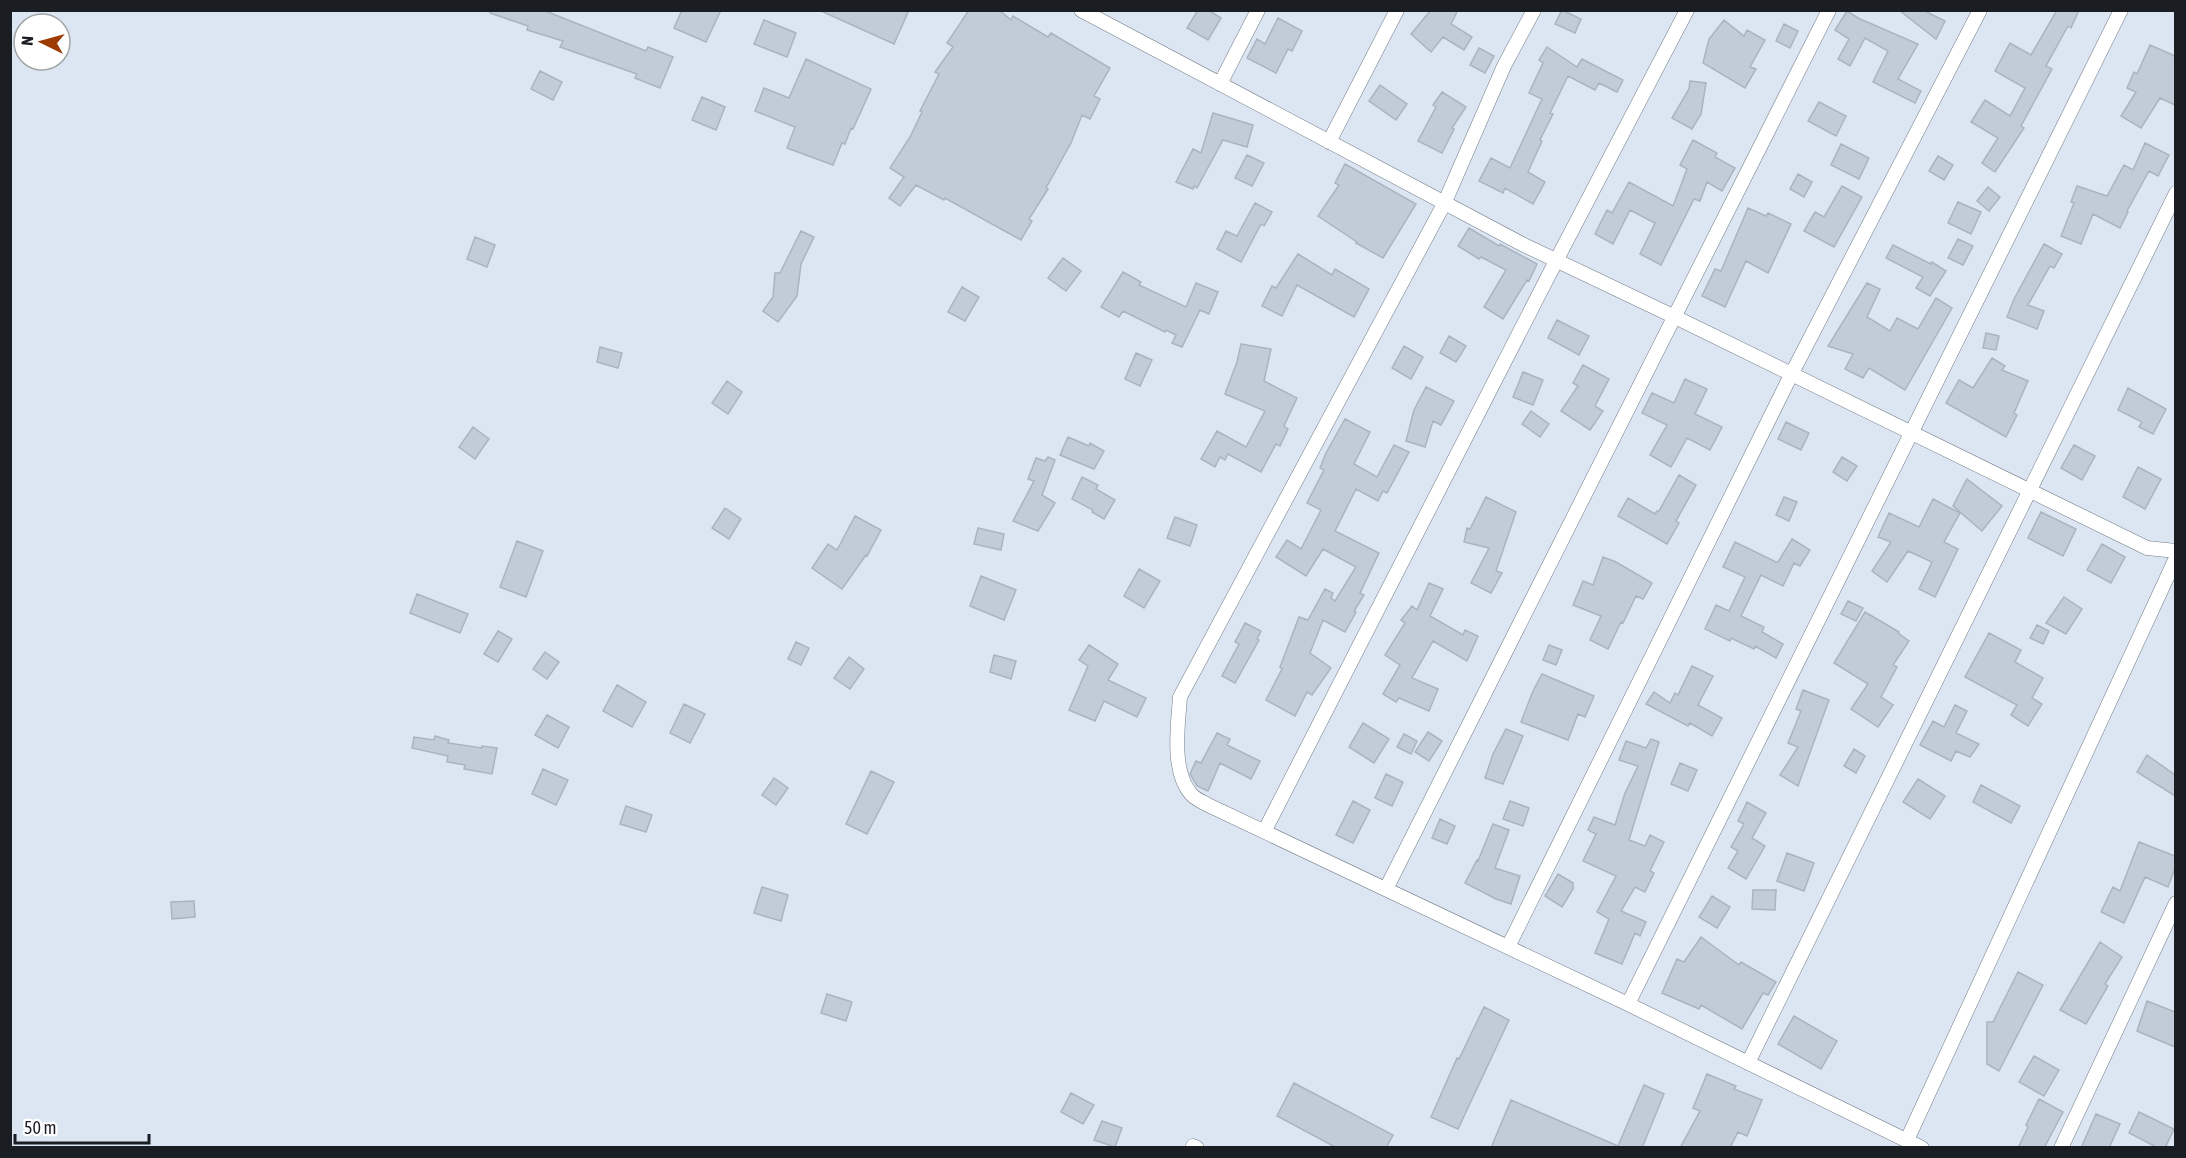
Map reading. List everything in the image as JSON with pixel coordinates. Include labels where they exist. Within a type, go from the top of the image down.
[{"type":"street","points":[[1220,84],[1258,10]]},
{"type":"street","points":[[1329,142],[1398,10]]},
{"type":"street","points":[[1534,10],[1504,66],[1444,204],[1180,697],[1177,739],[1180,773],[1192,795],[1208,805],[1265,830],[1628,1004],[1922,1148]]},
{"type":"street","points":[[1265,830],[1687,10]]},
{"type":"street","points":[[1386,889],[1829,10]]},
{"type":"street","points":[[1508,947],[1791,375],[1980,10]]},
{"type":"street","points":[[1628,1004],[2121,10]]},
{"type":"street","points":[[1089,12],[1444,204],[1556,261],[2147,548],[2175,551]]},
{"type":"street","points":[[1748,1063],[2175,193]]},
{"type":"street","points":[[1907,1140],[2175,558]]},
{"type":"street","points":[[2061,1148],[2175,903]]},
{"type":"building","points":[[491,10],[543,10],[646,51],[648,47],[673,57],[660,88],[635,78],[637,74],[560,47],[563,41],[527,30],[528,26],[490,13]]},
{"type":"building","points":[[682,10],[721,10],[706,42],[674,28]]},
{"type":"building","points":[[819,10],[909,10],[894,44]]},
{"type":"building","points":[[969,10],[999,10],[1011,20],[1013,16],[1048,37],[1051,33],[1110,68],[1094,96],[1100,99],[1090,119],[1082,115],[1071,143],[1046,188],[1048,189],[1029,219],[1032,221],[1021,240],[945,198],[944,200],[916,185],[900,206],[889,198],[904,177],[890,168],[910,137],[922,112],[920,111],[939,74],[935,72],[953,47],[947,43]]},
{"type":"building","points":[[1198,10],[1208,10],[1221,18],[1208,40],[1187,28]]},
{"type":"building","points":[[1431,10],[1458,10],[1451,24],[1472,37],[1464,50],[1443,37],[1431,52],[1411,34]]},
{"type":"building","points":[[1562,10],[1581,19],[1575,33],[1555,24]]},
{"type":"building","points":[[1899,10],[1923,10],[1945,21],[1936,39]]},
{"type":"building","points":[[2057,10],[2079,10],[2071,28],[2068,26],[2046,66],[2052,69],[2021,126],[2024,128],[1995,172],[1982,163],[1998,138],[1971,122],[1985,100],[2010,116],[2025,88],[1995,71],[2010,43],[2031,55]]},
{"type":"building","points":[[1847,11],[1918,44],[1898,79],[1921,91],[1915,103],[1873,82],[1888,51],[1865,38],[1850,66],[1838,59],[1849,39],[1835,30]]},
{"type":"building","points":[[1278,18],[1302,31],[1292,51],[1288,49],[1276,73],[1247,58],[1257,39],[1265,44]]},
{"type":"building","points":[[764,20],[796,33],[787,57],[754,44]]},
{"type":"building","points":[[1724,20],[1744,36],[1747,30],[1765,40],[1750,67],[1756,69],[1745,88],[1703,63],[1709,39]]},
{"type":"building","points":[[1784,24],[1798,31],[1790,48],[1776,41]]},
{"type":"building","points":[[2150,45],[2175,56],[2175,105],[2160,98],[2141,128],[2121,116],[2136,92],[2127,88],[2134,72],[2137,74]]},
{"type":"building","points":[[1547,47],[1577,67],[1582,59],[1623,80],[1617,92],[1599,83],[1595,90],[1568,76],[1550,113],[1553,114],[1528,172],[1545,182],[1533,204],[1505,188],[1503,193],[1479,181],[1491,158],[1510,168],[1542,99],[1529,93],[1543,63],[1539,60]]},
{"type":"building","points":[[1479,48],[1494,56],[1485,73],[1470,65]]},
{"type":"building","points":[[806,59],[871,89],[833,165],[787,148],[795,127],[755,111],[764,88],[789,98]]},
{"type":"building","points":[[540,71],[562,82],[553,100],[531,89]]},
{"type":"building","points":[[1690,81],[1706,83],[1701,114],[1692,129],[1672,118],[1689,89]]},
{"type":"building","points":[[1380,85],[1407,104],[1396,120],[1369,101]]},
{"type":"building","points":[[1442,92],[1466,107],[1452,128],[1454,129],[1442,153],[1418,141],[1436,107],[1433,105]]},
{"type":"building","points":[[702,97],[725,107],[716,130],[692,120]]},
{"type":"building","points":[[1819,102],[1846,116],[1836,136],[1808,121]]},
{"type":"building","points":[[1213,113],[1253,125],[1247,147],[1223,140],[1197,188],[1194,186],[1193,189],[1176,182],[1193,149],[1201,153]]},
{"type":"building","points":[[1693,140],[1717,153],[1715,157],[1735,168],[1722,191],[1707,182],[1700,201],[1694,199],[1661,265],[1640,254],[1655,223],[1630,210],[1613,244],[1595,234],[1607,210],[1612,213],[1629,182],[1673,206],[1687,169],[1680,165]]},
{"type":"building","points":[[2145,143],[2169,155],[2158,176],[2149,171],[2120,228],[2093,214],[2081,244],[2061,236],[2074,203],[2071,202],[2077,186],[2107,196],[2124,165],[2133,170]]},
{"type":"building","points":[[1841,144],[1869,158],[1859,179],[1831,165]]},
{"type":"building","points":[[1247,155],[1264,163],[1252,186],[1235,178]]},
{"type":"building","points":[[1938,156],[1953,165],[1944,180],[1929,171]]},
{"type":"building","points":[[1345,164],[1416,204],[1383,258],[1356,243],[1318,216],[1339,185],[1335,183]]},
{"type":"building","points":[[1798,174],[1812,182],[1804,197],[1790,189]]},
{"type":"building","points":[[1842,186],[1862,197],[1834,247],[1804,231],[1815,212],[1824,217]]},
{"type":"building","points":[[1988,187],[2000,197],[1989,211],[1977,201]]},
{"type":"building","points":[[1958,202],[1981,212],[1971,234],[1948,223]]},
{"type":"building","points":[[1255,203],[1272,212],[1264,226],[1261,224],[1241,262],[1217,249],[1226,231],[1237,236]]},
{"type":"building","points":[[1748,208],[1766,216],[1768,213],[1791,224],[1768,273],[1746,261],[1725,307],[1702,296],[1715,269],[1721,271]]},
{"type":"building","points":[[1469,228],[1499,246],[1500,244],[1537,264],[1529,281],[1527,280],[1503,319],[1484,307],[1506,270],[1481,257],[1479,259],[1458,246]]},
{"type":"building","points":[[801,231],[814,237],[801,264],[797,296],[778,322],[763,311],[773,297],[775,273],[780,273]]},
{"type":"building","points":[[475,237],[495,245],[487,267],[467,259]]},
{"type":"building","points":[[1958,239],[1973,246],[1963,265],[1948,258]]},
{"type":"building","points":[[2044,244],[2062,254],[2054,268],[2050,266],[2028,305],[2044,311],[2037,329],[2007,317],[2014,299]]},
{"type":"building","points":[[1893,245],[1931,264],[1932,262],[1946,271],[1930,296],[1916,288],[1923,277],[1886,258]]},
{"type":"building","points":[[1298,254],[1332,275],[1335,269],[1369,289],[1354,317],[1297,285],[1282,316],[1262,306],[1272,286],[1276,288]]},
{"type":"building","points":[[1063,258],[1081,271],[1066,291],[1048,278]]},
{"type":"building","points":[[1123,272],[1141,282],[1139,285],[1186,307],[1196,283],[1218,292],[1209,314],[1200,310],[1182,347],[1172,343],[1176,335],[1166,330],[1165,332],[1123,311],[1119,317],[1101,307]]},
{"type":"building","points":[[1867,283],[1880,289],[1867,317],[1890,331],[1897,318],[1918,329],[1936,298],[1952,308],[1905,390],[1869,368],[1863,378],[1845,369],[1853,354],[1828,346]]},
{"type":"building","points":[[962,287],[979,297],[965,321],[948,312]]},
{"type":"building","points":[[1557,320],[1589,336],[1579,355],[1548,338]]},
{"type":"building","points":[[1986,333],[1999,336],[1996,350],[1983,348]]},
{"type":"building","points":[[1449,336],[1466,346],[1456,362],[1440,353]]},
{"type":"building","points":[[1241,344],[1271,349],[1264,381],[1297,398],[1284,426],[1288,429],[1280,446],[1276,444],[1261,472],[1228,454],[1225,460],[1220,457],[1215,467],[1201,459],[1217,431],[1246,447],[1265,411],[1225,394]]},
{"type":"building","points":[[1404,346],[1423,357],[1411,379],[1392,368]]},
{"type":"building","points":[[600,347],[622,353],[618,368],[597,362]]},
{"type":"building","points":[[1136,353],[1152,360],[1140,386],[1125,379]]},
{"type":"building","points":[[1992,358],[2005,366],[2002,370],[2028,381],[2014,413],[2017,415],[2006,437],[1946,403],[1959,380],[1973,388]]},
{"type":"building","points":[[1583,365],[1609,379],[1595,406],[1603,411],[1590,430],[1561,411],[1578,386],[1573,383]]},
{"type":"building","points":[[1523,372],[1543,380],[1533,405],[1513,397]]},
{"type":"building","points":[[1685,379],[1707,389],[1695,414],[1722,427],[1710,450],[1687,438],[1671,467],[1650,455],[1667,425],[1642,413],[1652,393],[1674,403]]},
{"type":"building","points":[[727,381],[742,392],[728,414],[712,403]]},
{"type":"building","points":[[1426,387],[1454,401],[1441,425],[1433,421],[1425,447],[1406,441],[1414,410]]},
{"type":"building","points":[[2128,388],[2166,409],[2153,434],[2139,427],[2142,422],[2118,410]]},
{"type":"building","points":[[1531,411],[1549,424],[1540,437],[1522,424]]},
{"type":"building","points":[[1345,419],[1370,432],[1354,464],[1377,477],[1394,445],[1409,452],[1387,493],[1383,491],[1378,501],[1356,489],[1335,531],[1379,553],[1360,593],[1364,595],[1345,632],[1323,620],[1310,653],[1331,668],[1312,695],[1307,692],[1295,716],[1266,700],[1282,669],[1280,667],[1299,617],[1308,620],[1325,589],[1333,593],[1331,598],[1335,601],[1356,567],[1323,549],[1306,576],[1276,557],[1287,540],[1301,549],[1321,510],[1307,503],[1324,470],[1320,468],[1326,453]]},
{"type":"building","points":[[1786,422],[1809,433],[1801,450],[1778,439]]},
{"type":"building","points":[[473,427],[489,439],[475,459],[459,447]]},
{"type":"building","points":[[1068,437],[1089,446],[1090,443],[1104,451],[1094,469],[1060,455]]},
{"type":"building","points":[[2074,445],[2095,456],[2082,480],[2061,468]]},
{"type":"building","points":[[1048,457],[1055,460],[1042,495],[1055,503],[1038,531],[1013,521],[1034,481],[1028,479],[1036,458],[1045,461]]},
{"type":"building","points":[[1842,457],[1857,466],[1847,481],[1833,472]]},
{"type":"building","points":[[2138,467],[2161,479],[2145,509],[2123,497]]},
{"type":"building","points":[[1679,475],[1696,485],[1676,521],[1679,523],[1667,544],[1618,516],[1628,498],[1655,514],[1659,511]]},
{"type":"building","points":[[1082,477],[1098,485],[1096,489],[1115,500],[1104,519],[1092,512],[1093,510],[1072,499]]},
{"type":"building","points":[[1967,479],[2002,506],[1982,531],[1953,506]]},
{"type":"building","points":[[1486,497],[1516,512],[1496,571],[1502,573],[1491,593],[1471,583],[1489,548],[1464,542],[1467,528],[1470,529]]},
{"type":"building","points":[[1784,497],[1797,502],[1789,521],[1776,515]]},
{"type":"building","points":[[1933,499],[1960,513],[1944,542],[1958,549],[1935,597],[1919,589],[1932,562],[1908,551],[1887,582],[1872,571],[1891,542],[1878,537],[1889,513],[1919,527]]},
{"type":"building","points":[[725,508],[741,519],[729,539],[712,528]]},
{"type":"building","points":[[2041,512],[2076,529],[2063,556],[2028,538]]},
{"type":"building","points":[[855,516],[881,530],[867,556],[842,589],[812,568],[828,544],[837,550]]},
{"type":"building","points":[[1175,517],[1197,525],[1190,546],[1167,538]]},
{"type":"building","points":[[978,528],[1004,534],[1001,550],[974,544]]},
{"type":"building","points":[[1792,539],[1810,550],[1800,566],[1794,563],[1783,586],[1761,575],[1741,616],[1764,627],[1762,632],[1783,644],[1776,658],[1755,646],[1754,649],[1731,638],[1730,641],[1705,629],[1716,605],[1729,611],[1745,577],[1723,567],[1735,542],[1778,562]]},
{"type":"building","points":[[517,541],[543,551],[526,597],[500,587]]},
{"type":"building","points":[[2102,544],[2125,557],[2111,583],[2087,570]]},
{"type":"building","points":[[1603,557],[1652,583],[1643,599],[1636,596],[1608,649],[1590,640],[1601,616],[1573,605],[1583,581],[1593,585]]},
{"type":"building","points":[[1139,569],[1160,581],[1144,608],[1124,596]]},
{"type":"building","points":[[981,576],[1016,590],[1004,620],[970,606]]},
{"type":"building","points":[[1429,583],[1443,589],[1430,616],[1463,635],[1465,630],[1478,636],[1467,661],[1433,641],[1412,678],[1438,689],[1429,711],[1399,698],[1396,702],[1383,694],[1400,665],[1385,655],[1405,623],[1401,620],[1412,606],[1417,610]]},
{"type":"building","points":[[417,594],[468,614],[460,633],[410,613]]},
{"type":"building","points":[[2064,597],[2082,609],[2066,634],[2046,623]]},
{"type":"building","points":[[1848,601],[1863,608],[1856,621],[1841,614]]},
{"type":"building","points":[[1865,612],[1899,632],[1909,641],[1893,665],[1897,667],[1881,697],[1893,705],[1878,727],[1851,709],[1868,684],[1834,663]]},
{"type":"building","points":[[1245,623],[1261,631],[1257,639],[1259,640],[1235,683],[1222,676],[1239,644],[1235,642]]},
{"type":"building","points":[[2037,625],[2049,631],[2043,644],[2030,638]]},
{"type":"building","points":[[498,631],[512,639],[498,662],[484,654]]},
{"type":"building","points":[[1989,633],[2021,650],[2015,662],[2043,678],[2032,698],[2042,704],[2028,726],[2011,715],[2017,705],[1965,677]]},
{"type":"building","points":[[796,642],[809,648],[801,665],[788,659]]},
{"type":"building","points":[[1089,645],[1118,664],[1108,680],[1146,698],[1137,717],[1104,701],[1095,721],[1069,710],[1088,666],[1079,660]]},
{"type":"building","points":[[1549,645],[1562,650],[1556,665],[1543,660]]},
{"type":"building","points":[[545,652],[559,662],[547,679],[533,669]]},
{"type":"building","points":[[994,655],[1016,661],[1011,679],[990,672]]},
{"type":"building","points":[[849,657],[864,669],[850,689],[834,678]]},
{"type":"building","points":[[1692,666],[1713,676],[1698,705],[1722,718],[1712,736],[1690,723],[1688,726],[1646,704],[1654,692],[1670,703],[1675,693],[1678,695]]},
{"type":"building","points":[[1542,674],[1594,696],[1585,717],[1578,714],[1568,740],[1521,722]]},
{"type":"building","points":[[617,685],[646,702],[632,727],[603,711]]},
{"type":"building","points":[[1803,690],[1829,700],[1798,786],[1780,775],[1798,747],[1788,743],[1801,711],[1796,709]]},
{"type":"building","points":[[684,704],[705,714],[690,743],[670,733]]},
{"type":"building","points":[[1955,705],[1967,711],[1956,733],[1979,744],[1970,757],[1956,751],[1951,761],[1920,745],[1933,721],[1944,727]]},
{"type":"building","points":[[547,715],[569,727],[558,748],[535,735]]},
{"type":"building","points":[[1363,723],[1389,739],[1374,763],[1349,747]]},
{"type":"building","points":[[1506,729],[1523,736],[1503,784],[1485,778],[1493,754]]},
{"type":"building","points":[[1428,732],[1442,741],[1429,761],[1415,752]]},
{"type":"building","points":[[1217,733],[1230,739],[1227,745],[1260,761],[1251,779],[1220,763],[1208,791],[1197,786],[1190,774],[1196,761],[1201,763]]},
{"type":"building","points":[[1404,734],[1417,741],[1411,754],[1397,747]]},
{"type":"building","points":[[435,736],[449,740],[448,743],[497,748],[492,774],[464,769],[465,765],[447,762],[448,756],[412,748],[414,737],[434,740]]},
{"type":"building","points":[[1651,739],[1659,742],[1629,840],[1645,846],[1650,835],[1664,842],[1650,871],[1654,873],[1645,892],[1635,887],[1621,911],[1646,922],[1640,936],[1635,933],[1622,964],[1595,953],[1609,919],[1597,912],[1616,876],[1583,861],[1596,834],[1588,830],[1594,817],[1615,825],[1625,793],[1638,766],[1619,760],[1626,741],[1646,748]]},
{"type":"building","points":[[1854,749],[1865,756],[1856,773],[1844,766]]},
{"type":"building","points":[[2147,755],[2175,775],[2175,796],[2137,772]]},
{"type":"building","points":[[1680,763],[1697,770],[1688,791],[1671,784]]},
{"type":"building","points":[[543,769],[568,780],[556,805],[532,794]]},
{"type":"building","points":[[871,771],[894,782],[867,834],[846,824]]},
{"type":"building","points":[[1386,774],[1403,782],[1392,806],[1375,798]]},
{"type":"building","points":[[774,778],[788,788],[776,805],[762,795]]},
{"type":"building","points":[[1918,779],[1945,796],[1930,819],[1903,802]]},
{"type":"building","points":[[1981,785],[2020,806],[2011,823],[1973,802]]},
{"type":"building","points":[[1353,801],[1370,810],[1353,843],[1336,835]]},
{"type":"building","points":[[1510,801],[1529,808],[1523,826],[1503,819]]},
{"type":"building","points":[[1747,802],[1766,813],[1752,838],[1765,846],[1746,879],[1728,868],[1738,851],[1731,847],[1744,824],[1738,821]]},
{"type":"building","points":[[626,806],[652,815],[646,832],[620,824]]},
{"type":"building","points":[[1440,819],[1455,826],[1447,844],[1432,838]]},
{"type":"building","points":[[1493,824],[1509,830],[1495,868],[1520,876],[1511,904],[1465,883],[1478,861]]},
{"type":"building","points":[[2139,842],[2175,856],[2175,868],[2168,887],[2145,877],[2124,923],[2101,912],[2113,887],[2120,891]]},
{"type":"building","points":[[1787,853],[1814,863],[1804,891],[1777,881]]},
{"type":"building","points":[[1558,874],[1573,883],[1573,889],[1562,907],[1545,896]]},
{"type":"building","points":[[762,887],[788,895],[781,921],[754,913]]},
{"type":"building","points":[[1753,890],[1776,890],[1775,910],[1752,909]]},
{"type":"building","points":[[1712,896],[1730,907],[1717,928],[1699,917]]},
{"type":"building","points":[[194,901],[195,917],[172,919],[171,902]]},
{"type":"building","points":[[1701,937],[1739,965],[1741,962],[1776,982],[1768,995],[1763,993],[1742,1029],[1701,1005],[1699,1009],[1662,993],[1677,959],[1684,962]]},
{"type":"building","points":[[2100,942],[2122,957],[2105,984],[2108,986],[2086,1024],[2060,1010]]},
{"type":"building","points":[[2018,972],[2043,985],[1999,1071],[1987,1064],[1987,1022],[1993,1022]]},
{"type":"building","points":[[827,994],[852,1002],[846,1021],[821,1013]]},
{"type":"building","points":[[2147,1001],[2175,1012],[2175,1047],[2137,1031]]},
{"type":"building","points":[[1484,1007],[1509,1020],[1458,1129],[1431,1117],[1457,1058],[1459,1059]]},
{"type":"building","points":[[1794,1016],[1837,1041],[1821,1069],[1778,1044]]},
{"type":"building","points":[[2034,1056],[2059,1070],[2044,1096],[2019,1082]]},
{"type":"building","points":[[1707,1074],[1736,1086],[1734,1089],[1762,1100],[1747,1136],[1738,1132],[1730,1148],[1680,1148],[1700,1111],[1693,1108]]},
{"type":"building","points":[[1294,1083],[1393,1135],[1386,1148],[1337,1148],[1277,1116]]},
{"type":"building","points":[[1644,1085],[1664,1094],[1642,1148],[1491,1148],[1511,1100],[1618,1146]]},
{"type":"building","points":[[1071,1093],[1094,1105],[1083,1124],[1061,1112]]},
{"type":"building","points":[[2039,1099],[2063,1112],[2044,1148],[2018,1148],[2028,1127],[2026,1125]]},
{"type":"building","points":[[2139,1112],[2174,1129],[2165,1148],[2158,1148],[2129,1133]]},
{"type":"building","points":[[2096,1114],[2120,1124],[2109,1148],[2081,1148]]},
{"type":"building","points":[[1102,1121],[1122,1128],[1115,1147],[1094,1140]]}]
